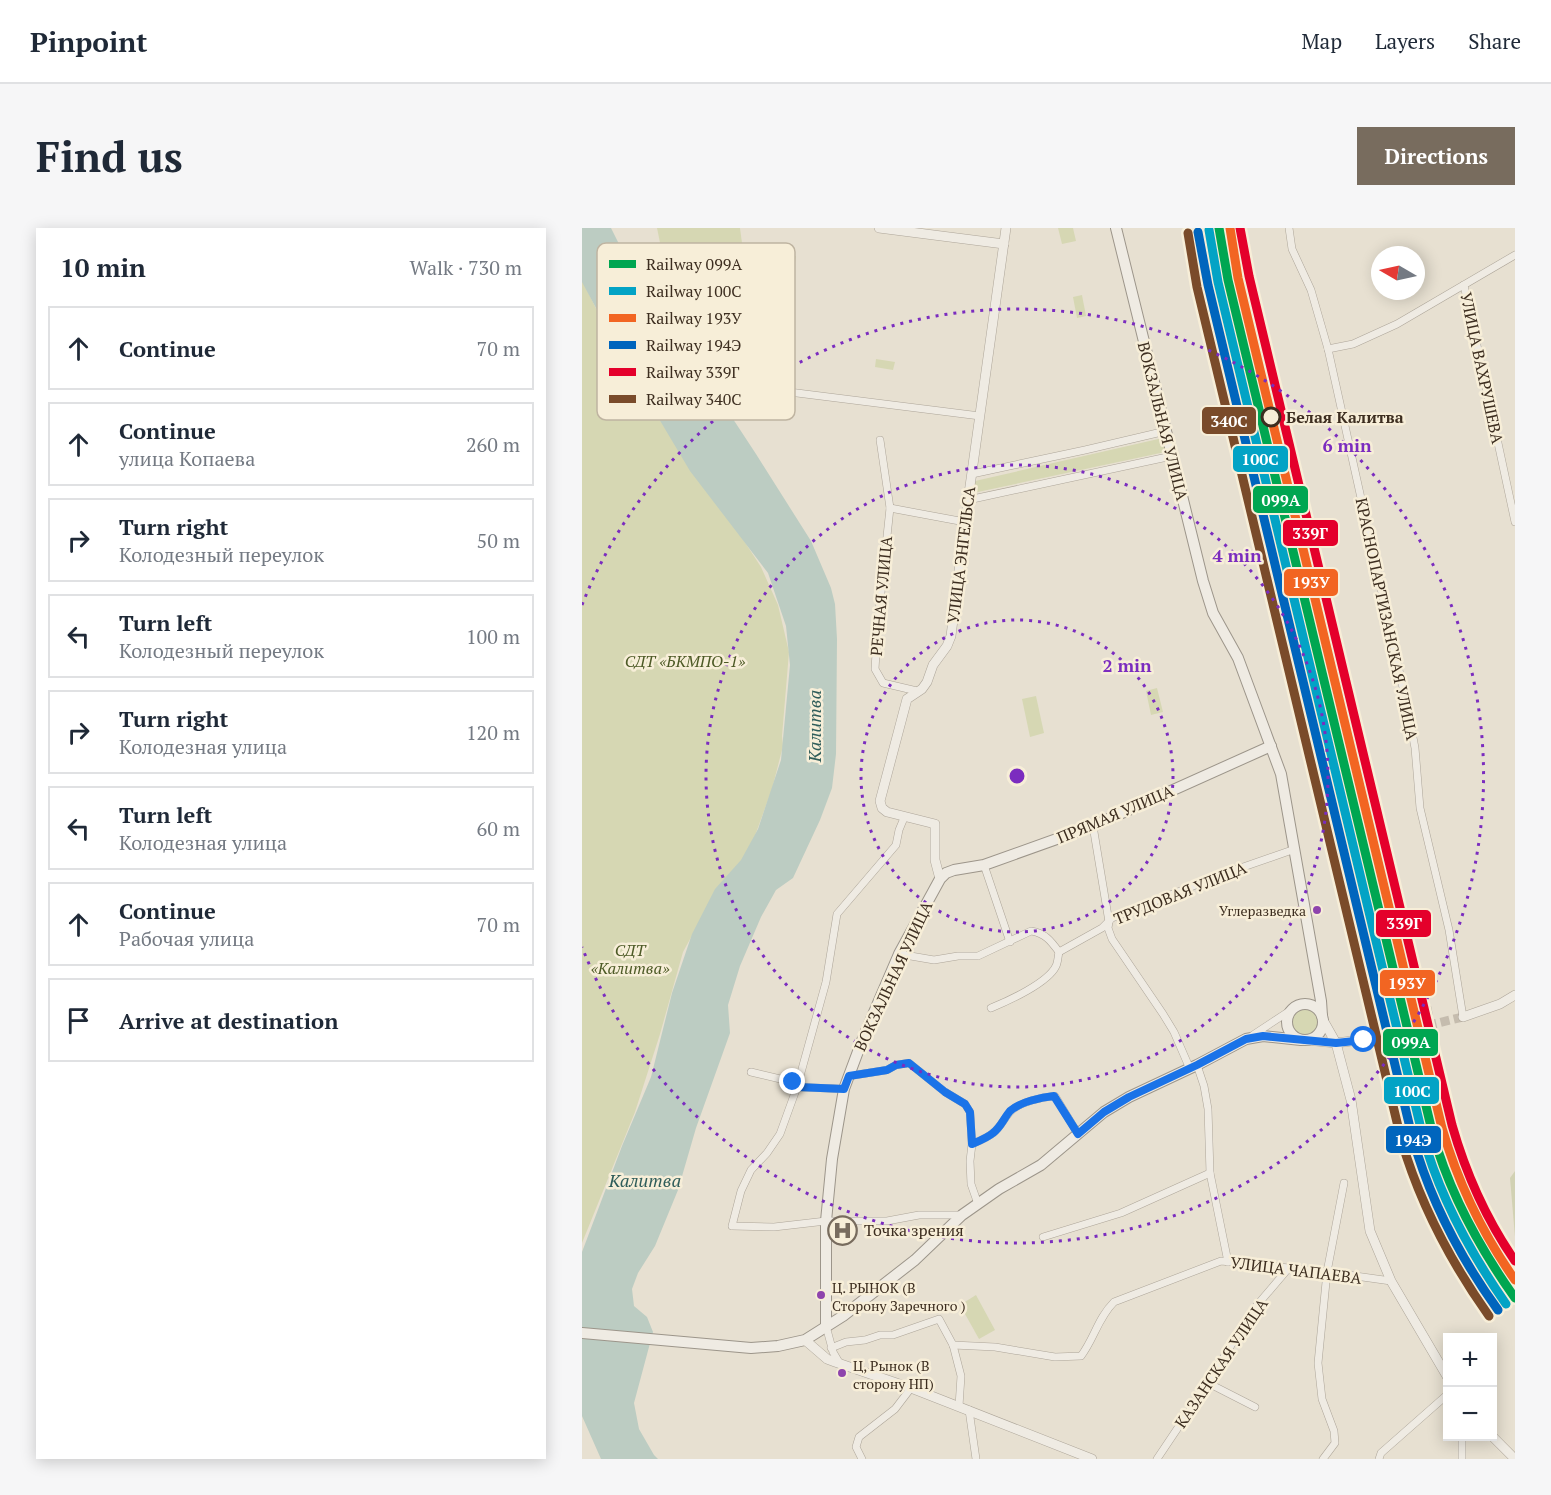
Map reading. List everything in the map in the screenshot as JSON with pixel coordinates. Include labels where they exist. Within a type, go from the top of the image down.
[{"type":"main road","name":"ВОКЗАЛЬНАЯ УЛИЦА","points":[[1116,228],[1203,581],[1213,613],[1238,658],[1281,774],[1322,1018]]},
{"type":"main road","name":"ПРЯМАЯ УЛИЦА","points":[[954,870],[984,865],[1093,826],[1271,746]]},
{"type":"main road","name":"ВОКЗАЛЬНАЯ УЛИЦА","points":[[826,1326],[826,1221],[832,1159],[844,1089],[899,954],[940,879],[946,873],[954,870]]},
{"type":"main road","points":[[1304,1040],[1291,1034],[1287,1023],[1288,1017],[1309,998],[1316,974]]},
{"type":"main road","points":[[582,1333],[751,1348],[778,1346],[804,1340],[846,1314],[915,1260],[963,1215],[1041,1165],[1104,1112],[1129,1097],[1246,1039],[1263,1036],[1304,1040],[1319,1034],[1322,1018],[1313,1006],[1297,1007]]},
{"type":"street","points":[[884,228],[1004,244]]},
{"type":"street","name":"УЛИЦА ЭНГЕЛЬСА","points":[[940,879],[935,861],[935,824],[887,812],[882,808],[880,801],[907,699],[922,689],[927,682],[933,665],[951,636],[1006,228]]},
{"type":"street","name":"КРАСНОПАРТИЗАНСКАЯ УЛИЦА","points":[[1288,228],[1292,249],[1311,290],[1328,349],[1409,717],[1415,748],[1420,808],[1449,930],[1463,1017]]},
{"type":"street","points":[[1328,349],[1353,344],[1396,324],[1515,255]]},
{"type":"street","name":"УЛИЦА ВАХРУШЕВА","points":[[1464,285],[1515,522]]},
{"type":"street","points":[[795,393],[980,416]]},
{"type":"street","points":[[972,474],[1166,431]]},
{"type":"street","name":"РЕЧНАЯ УЛИЦА","points":[[880,440],[890,508],[875,669],[883,683],[917,691]]},
{"type":"street","points":[[968,500],[1172,456]]},
{"type":"street","points":[[890,508],[965,522]]},
{"type":"street","points":[[904,818],[898,830],[896,845],[837,914],[826,982],[797,1087],[780,1134],[767,1154],[751,1170],[741,1191],[732,1226],[774,1227],[826,1221],[887,1221],[919,1215],[963,1215]]},
{"type":"street","points":[[1093,826],[1108,928],[1112,939],[1163,1014],[1204,1086],[1208,1109],[1210,1173],[1228,1262]]},
{"type":"street","name":"ТРУДОВАЯ УЛИЦА","points":[[1059,952],[1102,928],[1112,918],[1226,873],[1295,849]]},
{"type":"street","points":[[984,865],[1010,942]]},
{"type":"street","points":[[899,954],[934,960],[958,956],[978,956],[1031,931],[1040,933],[1051,941],[1059,952],[1052,972],[1017,998],[991,1008]]},
{"type":"street","points":[[1463,1017],[1500,1004],[1515,995]]},
{"type":"street","points":[[1246,1039],[1297,1007]]},
{"type":"street","points":[[1322,1018],[1336,1043],[1351,1100],[1370,1231],[1391,1281],[1443,1369]]},
{"type":"street","points":[[1304,1040],[1336,1043],[1375,1038]]},
{"type":"street","points":[[849,1076],[887,1070],[896,1065],[909,1063],[945,1092],[965,1104],[970,1112],[971,1184],[978,1204]]},
{"type":"street","points":[[751,1072],[793,1082],[797,1087],[844,1089]]},
{"type":"street","points":[[972,1144],[992,1134],[1003,1123],[1009,1112],[1017,1106],[1048,1096],[1054,1096],[1078,1134]]},
{"type":"street","points":[[1043,1238],[1120,1214],[1210,1173]]},
{"type":"street","points":[[1323,1459],[1335,1443],[1334,1431],[1322,1399],[1318,1371],[1328,1272],[1344,1183]]},
{"type":"street","name":"УЛИЦА ЧАПАЕВА","points":[[953,1345],[995,1347],[1054,1356],[1081,1356],[1104,1312],[1113,1302],[1221,1261],[1391,1281]]},
{"type":"street","name":"КАЗАНСКАЯ УЛИЦА","points":[[1156,1459],[1208,1383],[1252,1311],[1288,1269]]},
{"type":"street","points":[[831,1347],[880,1335],[893,1335],[939,1319],[953,1345],[960,1376],[959,1406]]},
{"type":"street","points":[[826,1326],[831,1347],[840,1364]]},
{"type":"street","points":[[804,1340],[827,1359],[959,1406],[1092,1459]]},
{"type":"street","points":[[1208,1383],[1256,1407]]},
{"type":"street","points":[[862,1459],[856,1448],[859,1437],[895,1409],[911,1388]]},
{"type":"street","points":[[1379,1459],[1381,1453],[1443,1398]]},
{"type":"street","points":[[969,1410],[976,1459]]},
{"type":"street","points":[[1462,1441],[1462,1459]]},
{"type":"street","points":[[1496,1441],[1515,1459]]},
{"type":"green space","points":[[657,228],[740,228],[742,243],[660,243]]},
{"type":"green space","points":[[1058,228],[1073,228],[1076,241],[1062,244]]},
{"type":"green space","name":"СДТ «БКМПО-1»","points":[[582,280],[597,310],[597,420],[666,420],[761,567],[778,605],[789,652],[783,746],[772,789],[753,841],[731,878],[701,919],[683,952],[635,1112],[582,1243]]},
{"type":"green space","points":[[1082,295],[1086,316],[1077,318],[1073,297]]},
{"type":"green space","points":[[876,359],[895,362],[893,370],[875,367]]},
{"type":"green space","points":[[1167,437],[1170,451],[973,493],[975,481]]},
{"type":"green space","points":[[1157,688],[1163,712],[1151,715],[1146,691]]},
{"type":"green space","points":[[1036,696],[1044,733],[1030,737],[1022,699]]},
{"type":"green space","points":[[1305,1008],[1315,1012],[1319,1022],[1315,1032],[1305,1036],[1295,1032],[1291,1022],[1295,1012]]},
{"type":"green space","points":[[1515,1171],[1515,1237],[1510,1178]]},
{"type":"green space","points":[[976,1295],[995,1330],[979,1339],[960,1305]]},
{"type":"water","name":"Калитва","points":[[582,228],[611,228],[618,243],[597,243],[597,310],[582,282]]},
{"type":"water","name":"Калитва","points":[[660,420],[734,420],[811,541],[831,588],[835,604],[836,754],[832,788],[820,820],[793,878],[776,890],[761,917],[740,966],[728,1005],[730,1033],[696,1128],[678,1190],[655,1246],[638,1273],[632,1289],[634,1306],[647,1317],[653,1332],[634,1403],[639,1429],[658,1459],[601,1459],[582,1416],[582,1252],[651,1077],[672,993],[692,934],[715,889],[741,860],[758,829],[781,760],[790,665],[786,626],[768,573],[690,471]]},
{"type":"tunnel","points":[[1375,1038],[1463,1017]]},
{"type":"railway","points":[[1232,228],[1443,1113],[1467,1194],[1479,1223],[1515,1291]]},
{"type":"railway","points":[[1430,1006],[1438,1044]]},
{"type":"rail line","name":"099А","points":[[1219,228],[1228,280],[1432,1131],[1447,1176],[1466,1218],[1489,1259],[1515,1298]]},
{"type":"rail line","name":"193У","points":[[1230,228],[1238,278],[1442,1128],[1472,1207],[1515,1280]]},
{"type":"rail line","name":"339Г","points":[[1240,228],[1249,276],[1452,1125],[1478,1196],[1515,1261]]},
{"type":"rail line","name":"100C","points":[[1209,230],[1218,282],[1422,1133],[1437,1179],[1456,1222],[1506,1304]]},
{"type":"rail line","name":"194Э","points":[[1198,232],[1208,285],[1412,1136],[1419,1160],[1447,1227],[1498,1310]]},
{"type":"rail line","name":"340С","points":[[1188,233],[1197,287],[1401,1139],[1427,1209],[1461,1274],[1489,1316]]},
{"type":"place","name":"Белая Калитва","points":[[1271,417]]},
{"type":"place","name":"Углеразведка","points":[[1317,910]]},
{"type":"place","name":"Точка зрения","points":[[843,1230]]},
{"type":"place","name":"Ц. РЫНОК (В Сторону Заречного )","points":[[821,1295]]},
{"type":"place","name":"Ц, Рынок (В сторону НП)","points":[[842,1373]]},
{"type":"route","points":[[793,1082],[797,1087],[844,1089],[849,1076],[887,1070],[896,1065],[909,1063],[945,1092],[965,1104],[970,1112],[972,1144],[992,1134],[1003,1123],[1009,1112],[1017,1106],[1048,1096],[1054,1096],[1078,1134],[1104,1112],[1129,1097],[1246,1039],[1263,1036],[1336,1043],[1364,1040]]},
{"type":"park label","name":"СДТ «Калитва»","points":[[630,959]]}]
